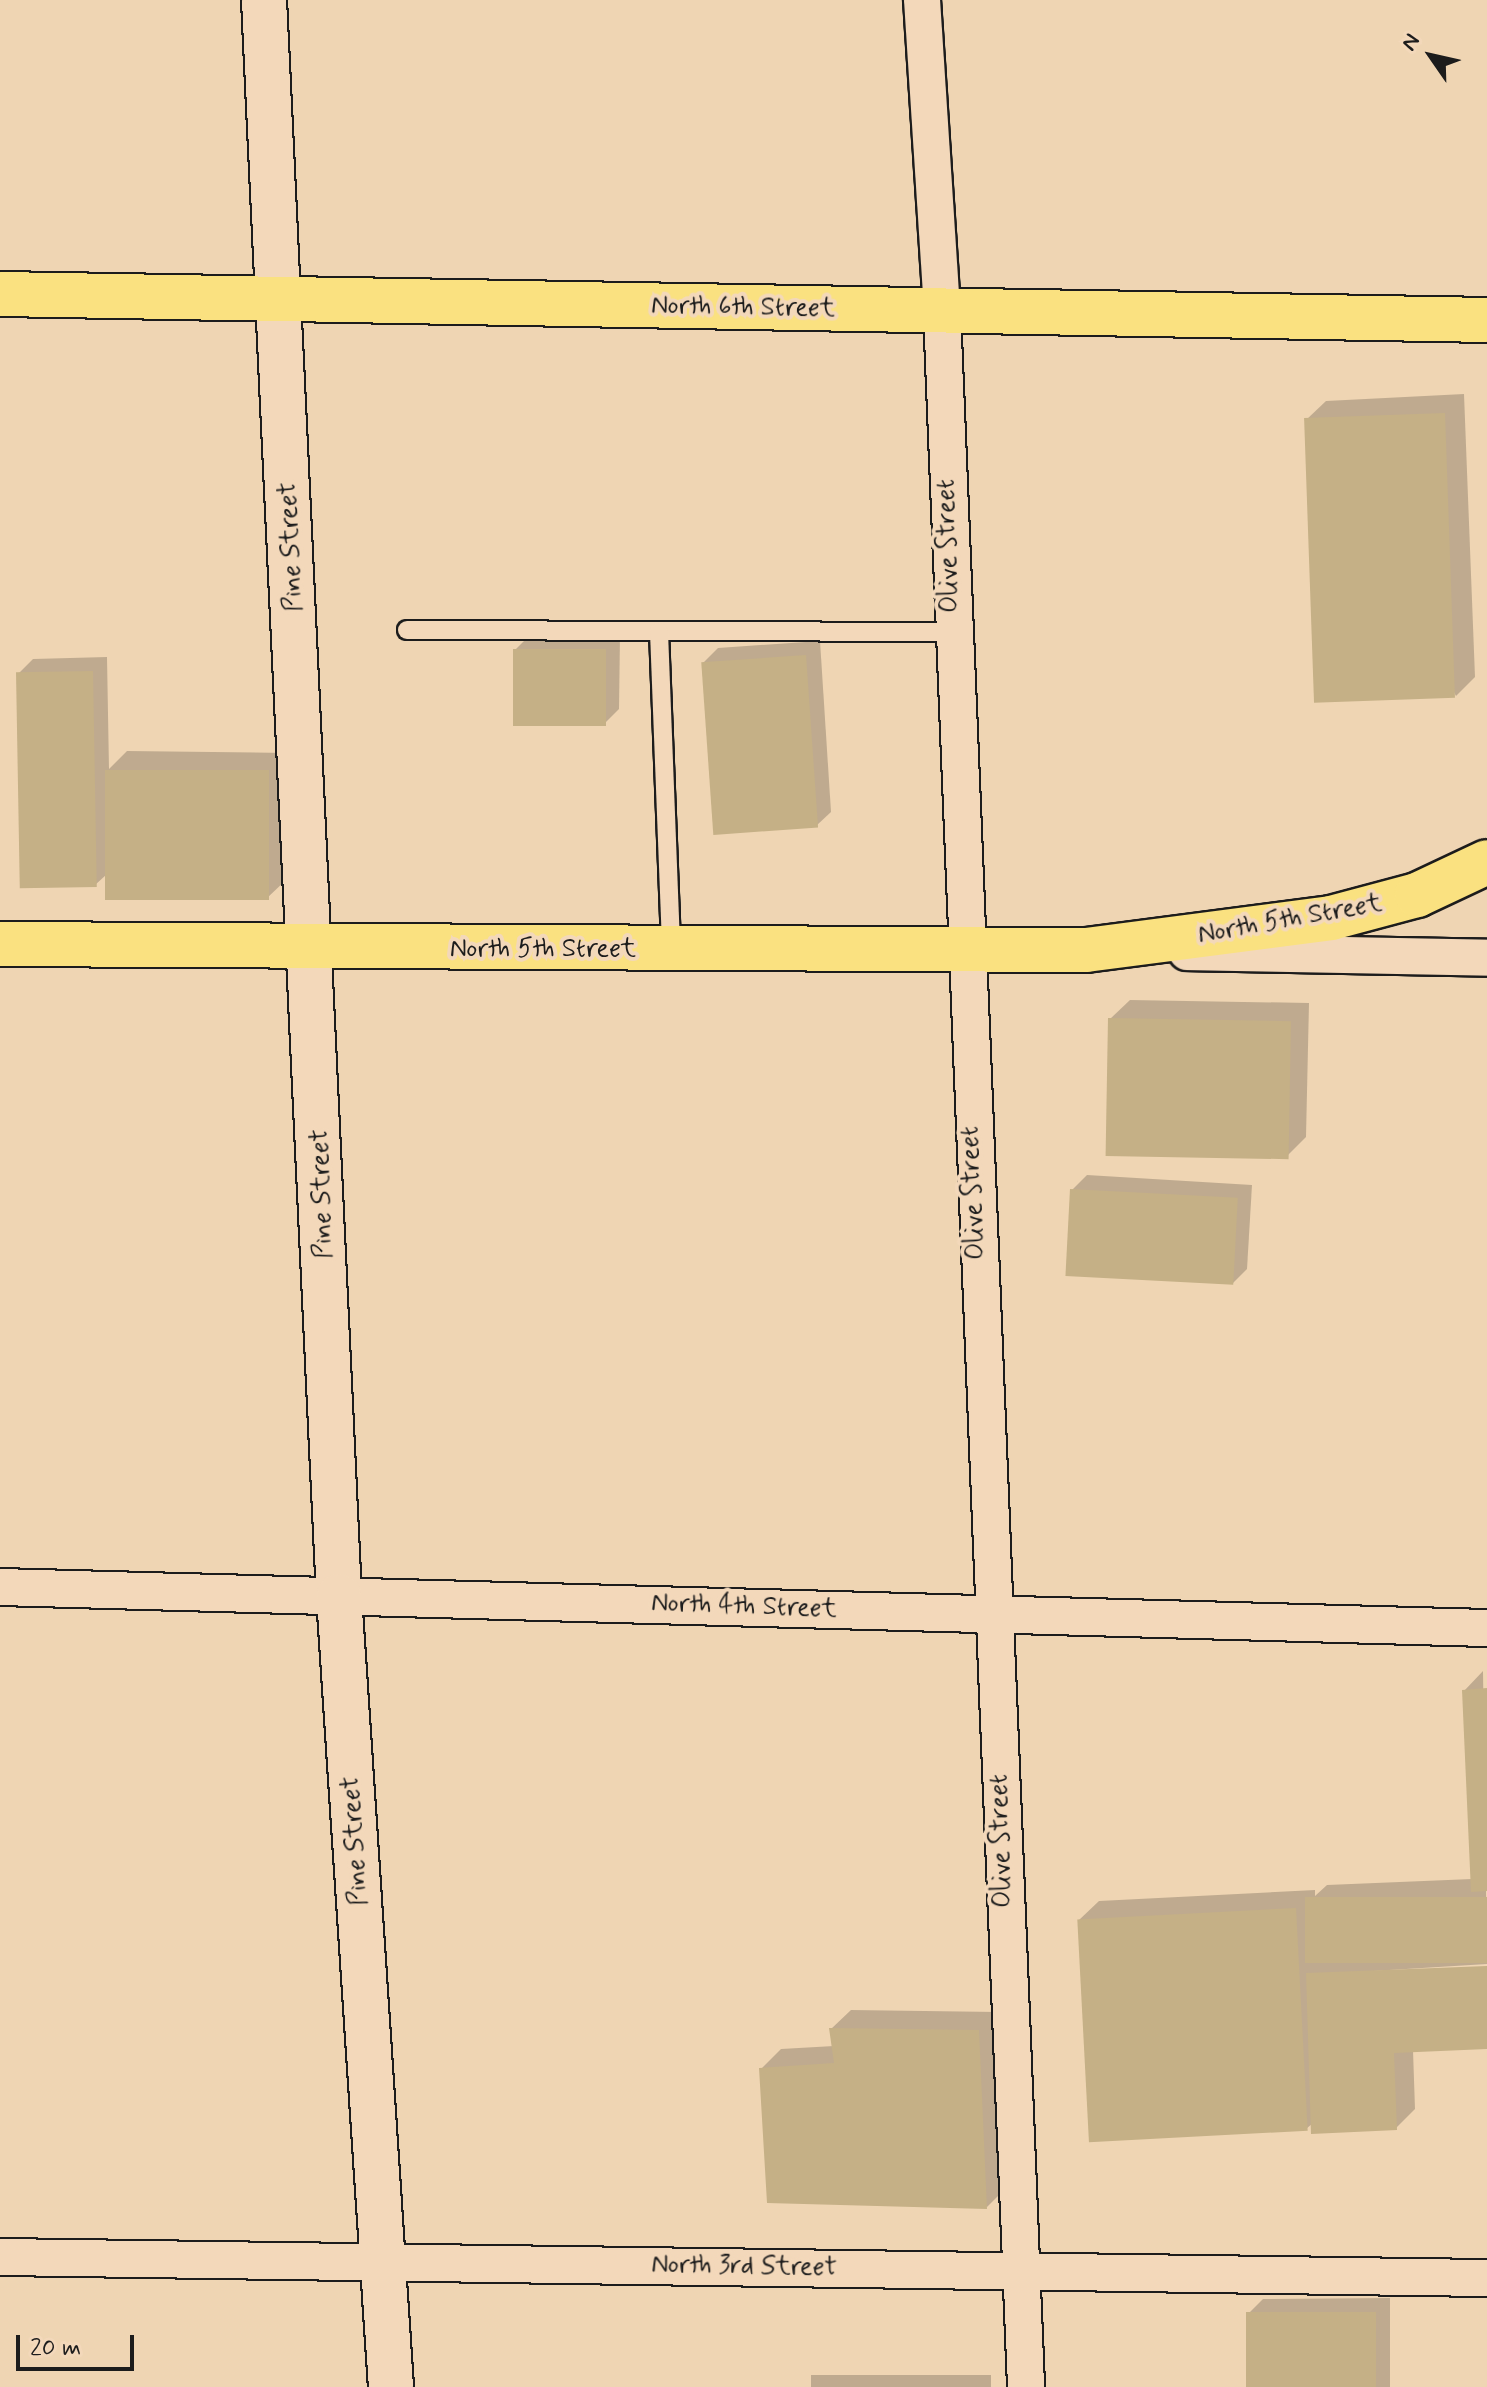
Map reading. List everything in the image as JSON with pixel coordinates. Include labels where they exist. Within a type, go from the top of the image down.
[{"type":"main road","name":"North 6th Street","points":[[0,294],[942,312],[1479,317]]},
{"type":"main road","name":"North 5th Street","points":[[0,944],[314,950],[1086,950],[1331,918],[1417,895],[1487,862]]},
{"type":"street","name":"Pine Street","points":[[264,0],[314,950],[339,1596],[391,2387]]},
{"type":"street","name":"Olive Street","points":[[922,0],[942,312],[963,950],[1026,2387]]},
{"type":"street","name":"North 5th Street","points":[[1086,950],[1487,958]]},
{"type":"street","name":"North 4th Street","points":[[0,1587],[1487,1628]]},
{"type":"street","name":"North 3rd Street","points":[[0,2257],[1487,2278]]},
{"type":"lane","points":[[407,630],[952,632]]},
{"type":"lane","points":[[659,632],[671,950]]},
{"type":"building","points":[[1445,413],[1455,698],[1314,703],[1304,418]]},
{"type":"building","points":[[513,649],[606,649],[606,726],[513,726]]},
{"type":"building","points":[[806,655],[818,828],[713,835],[701,662]]},
{"type":"building","points":[[93,671],[97,887],[20,888],[16,672]]},
{"type":"building","points":[[105,770],[269,770],[269,900],[105,900]]},
{"type":"building","points":[[1108,1018],[1291,1021],[1289,1159],[1106,1156]]},
{"type":"building","points":[[1070,1189],[1238,1198],[1233,1285],[1065,1276]]},
{"type":"building","points":[[1487,1688],[1487,1891],[1471,1892],[1462,1690]]},
{"type":"building","points":[[1305,1897],[1487,1897],[1487,1963],[1305,1963]]},
{"type":"building","points":[[1296,1908],[1308,2131],[1089,2142],[1077,1919]]},
{"type":"building","points":[[1487,1966],[1487,2049],[1394,2053],[1397,2130],[1311,2134],[1306,1973]]},
{"type":"building","points":[[829,2028],[979,2030],[987,2209],[767,2203],[759,2068],[834,2063]]},
{"type":"building","points":[[1246,2312],[1376,2312],[1376,2387],[1246,2387]]}]
